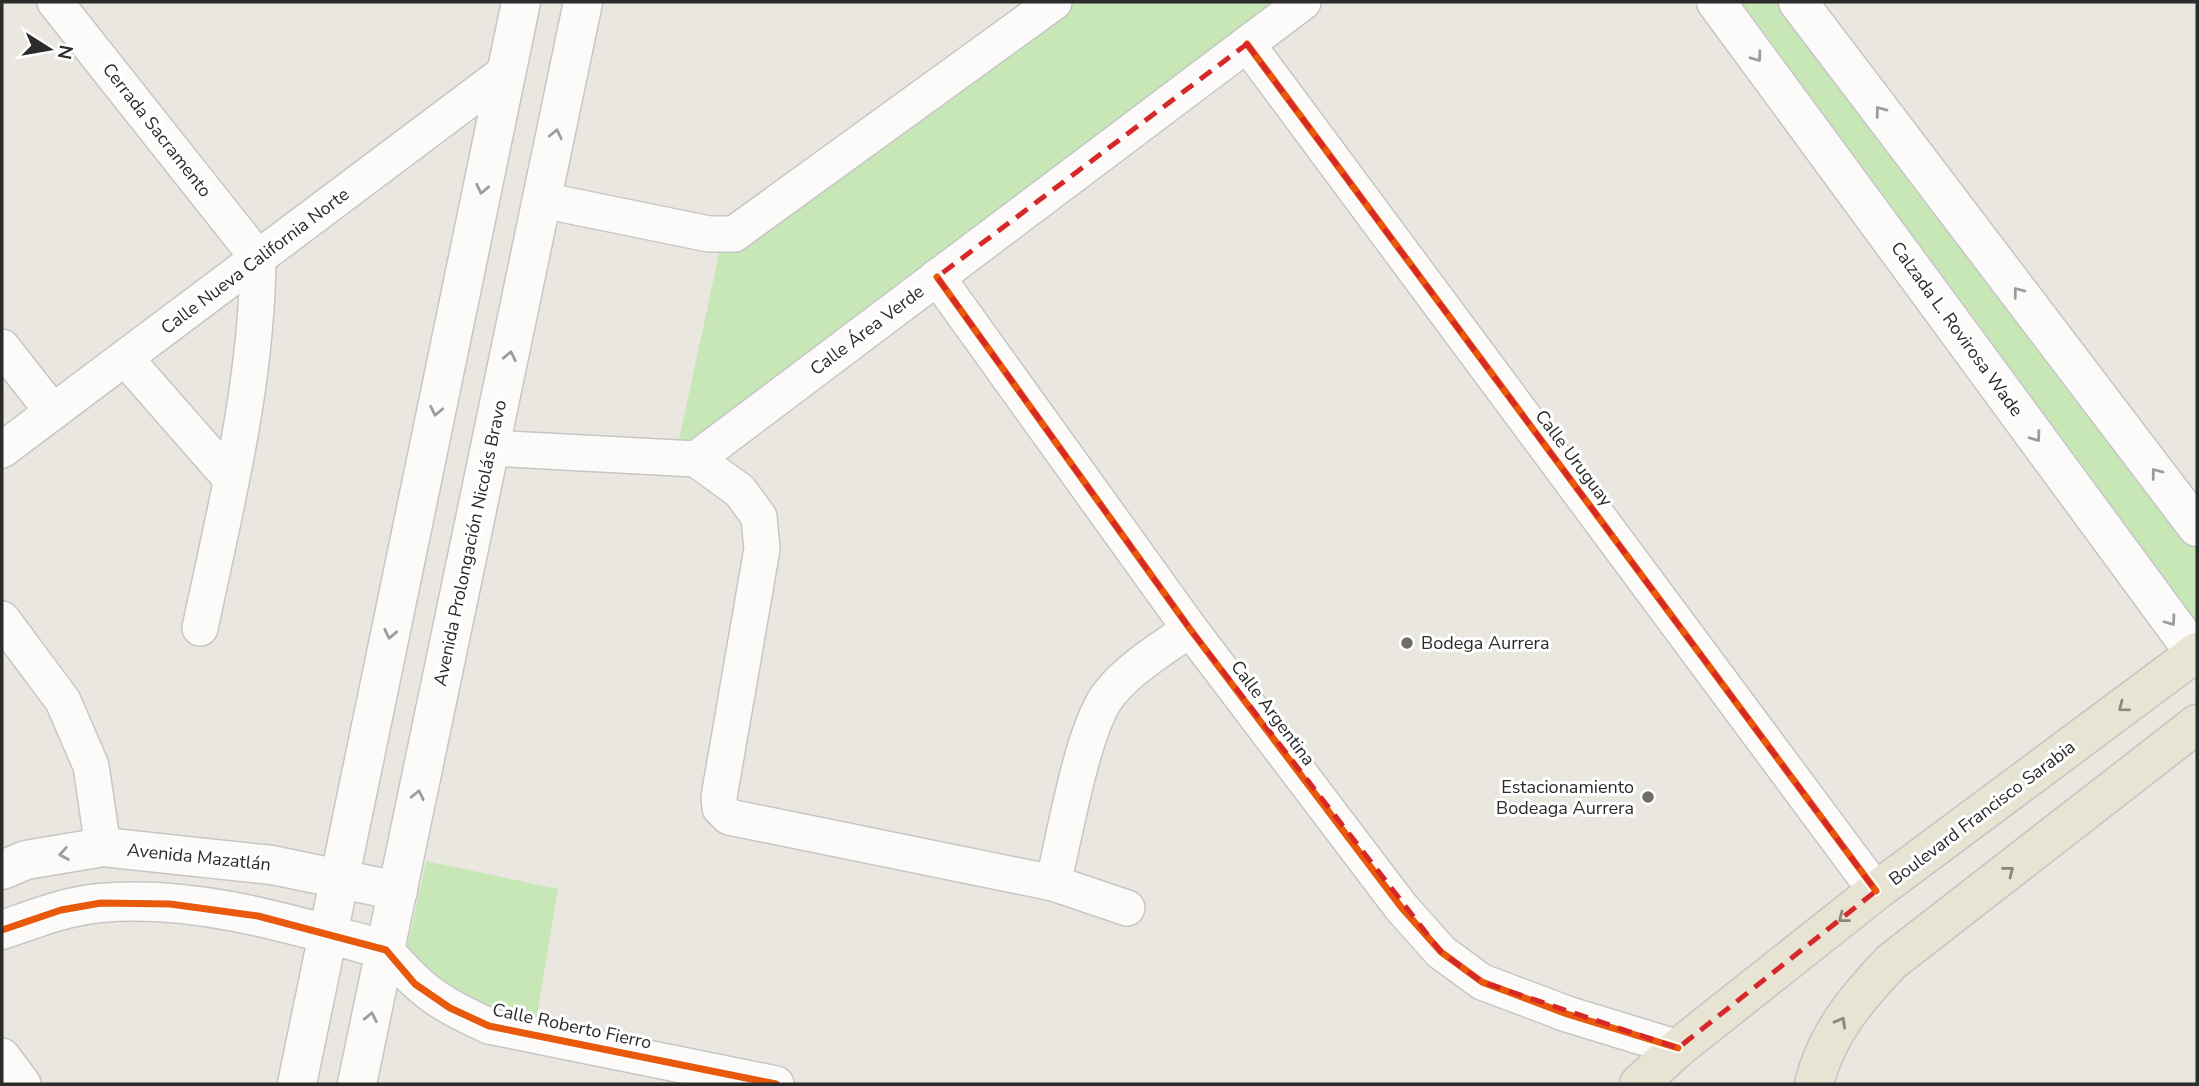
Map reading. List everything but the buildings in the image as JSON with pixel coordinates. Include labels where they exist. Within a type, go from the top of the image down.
[{"type":"main road","name":"Boulevard Francisco Sarabia","points":[[1639,1084],[1678,1048],[1876,891],[2197,654]]},
{"type":"main road","points":[[1814,1084],[1820,1060],[1852,1002],[1892,962],[2197,724]]},
{"type":"street","name":"Cerrada Sacramento","points":[[55,2],[258,258]]},
{"type":"street","points":[[297,1084],[521,2]]},
{"type":"street","name":"Avenida Prolongación Nicolás Bravo","points":[[357,1084],[583,2]]},
{"type":"street","points":[[542,200],[709,234],[734,234],[1055,2]]},
{"type":"street","name":"Calle Área Verde","points":[[696,459],[1303,2]]},
{"type":"street","name":"Calzada L. Rovirosa Wade","points":[[1716,2],[2197,654]]},
{"type":"street","points":[[1798,2],[2197,527]]},
{"type":"street","name":"Calle Uruguay","points":[[1247,44],[1876,891]]},
{"type":"street","name":"Calle Nueva California Norte","points":[[2,450],[507,71]]},
{"type":"street","points":[[200,628],[232,479],[252,354],[258,307],[258,258]]},
{"type":"street","name":"Calle Argentina","points":[[937,277],[1190,629],[1401,907],[1441,952],[1482,982],[1567,1014],[1678,1048]]},
{"type":"street","points":[[2,346],[53,412]]},
{"type":"street","points":[[125,358],[232,479]]},
{"type":"street","points":[[490,448],[696,459],[740,491],[759,517],[762,549],[719,797],[720,808],[729,817],[1053,883],[1127,908]]},
{"type":"street","points":[[2,619],[64,701],[91,766],[103,847]]},
{"type":"street","points":[[1053,883],[1093,722],[1109,694],[1132,671],[1190,629]]},
{"type":"street","name":"Avenida Mazatlán","points":[[2,870],[26,860],[103,847],[272,865],[398,891]]},
{"type":"street","points":[[2,930],[61,910],[101,903],[170,904],[258,916],[386,950]]},
{"type":"street","name":"Calle Roberto Fierro","points":[[386,950],[415,984],[450,1009],[489,1026],[776,1084]]},
{"type":"street","points":[[2,1056],[23,1084]]},
{"type":"highlighted area","points":[[1247,44],[1876,891],[1678,1048],[1482,982],[1441,952],[1190,629],[937,277]]},
{"type":"green space","points":[[1056,2],[1303,2],[676,454],[723,235]]},
{"type":"green space","points":[[1721,2],[1791,2],[2197,535],[2197,622],[2184,631]]},
{"type":"green space","points":[[426,861],[558,889],[536,1022],[473,1006],[403,966]]},
{"type":"cycle path","points":[[1247,44],[1876,891]]},
{"type":"cycle path","points":[[937,277],[1190,629],[1401,907],[1441,952],[1482,982],[1567,1014],[1678,1048]]},
{"type":"cycle path","points":[[2,930],[61,910],[101,903],[170,904],[258,916],[386,950],[415,984],[450,1008],[489,1026],[776,1084]]},
{"type":"place","name":"Bodega Aurrera","points":[[1407,643]]},
{"type":"place","name":"Estacionamiento Bodeaga Aurrera","points":[[1648,797]]}]
